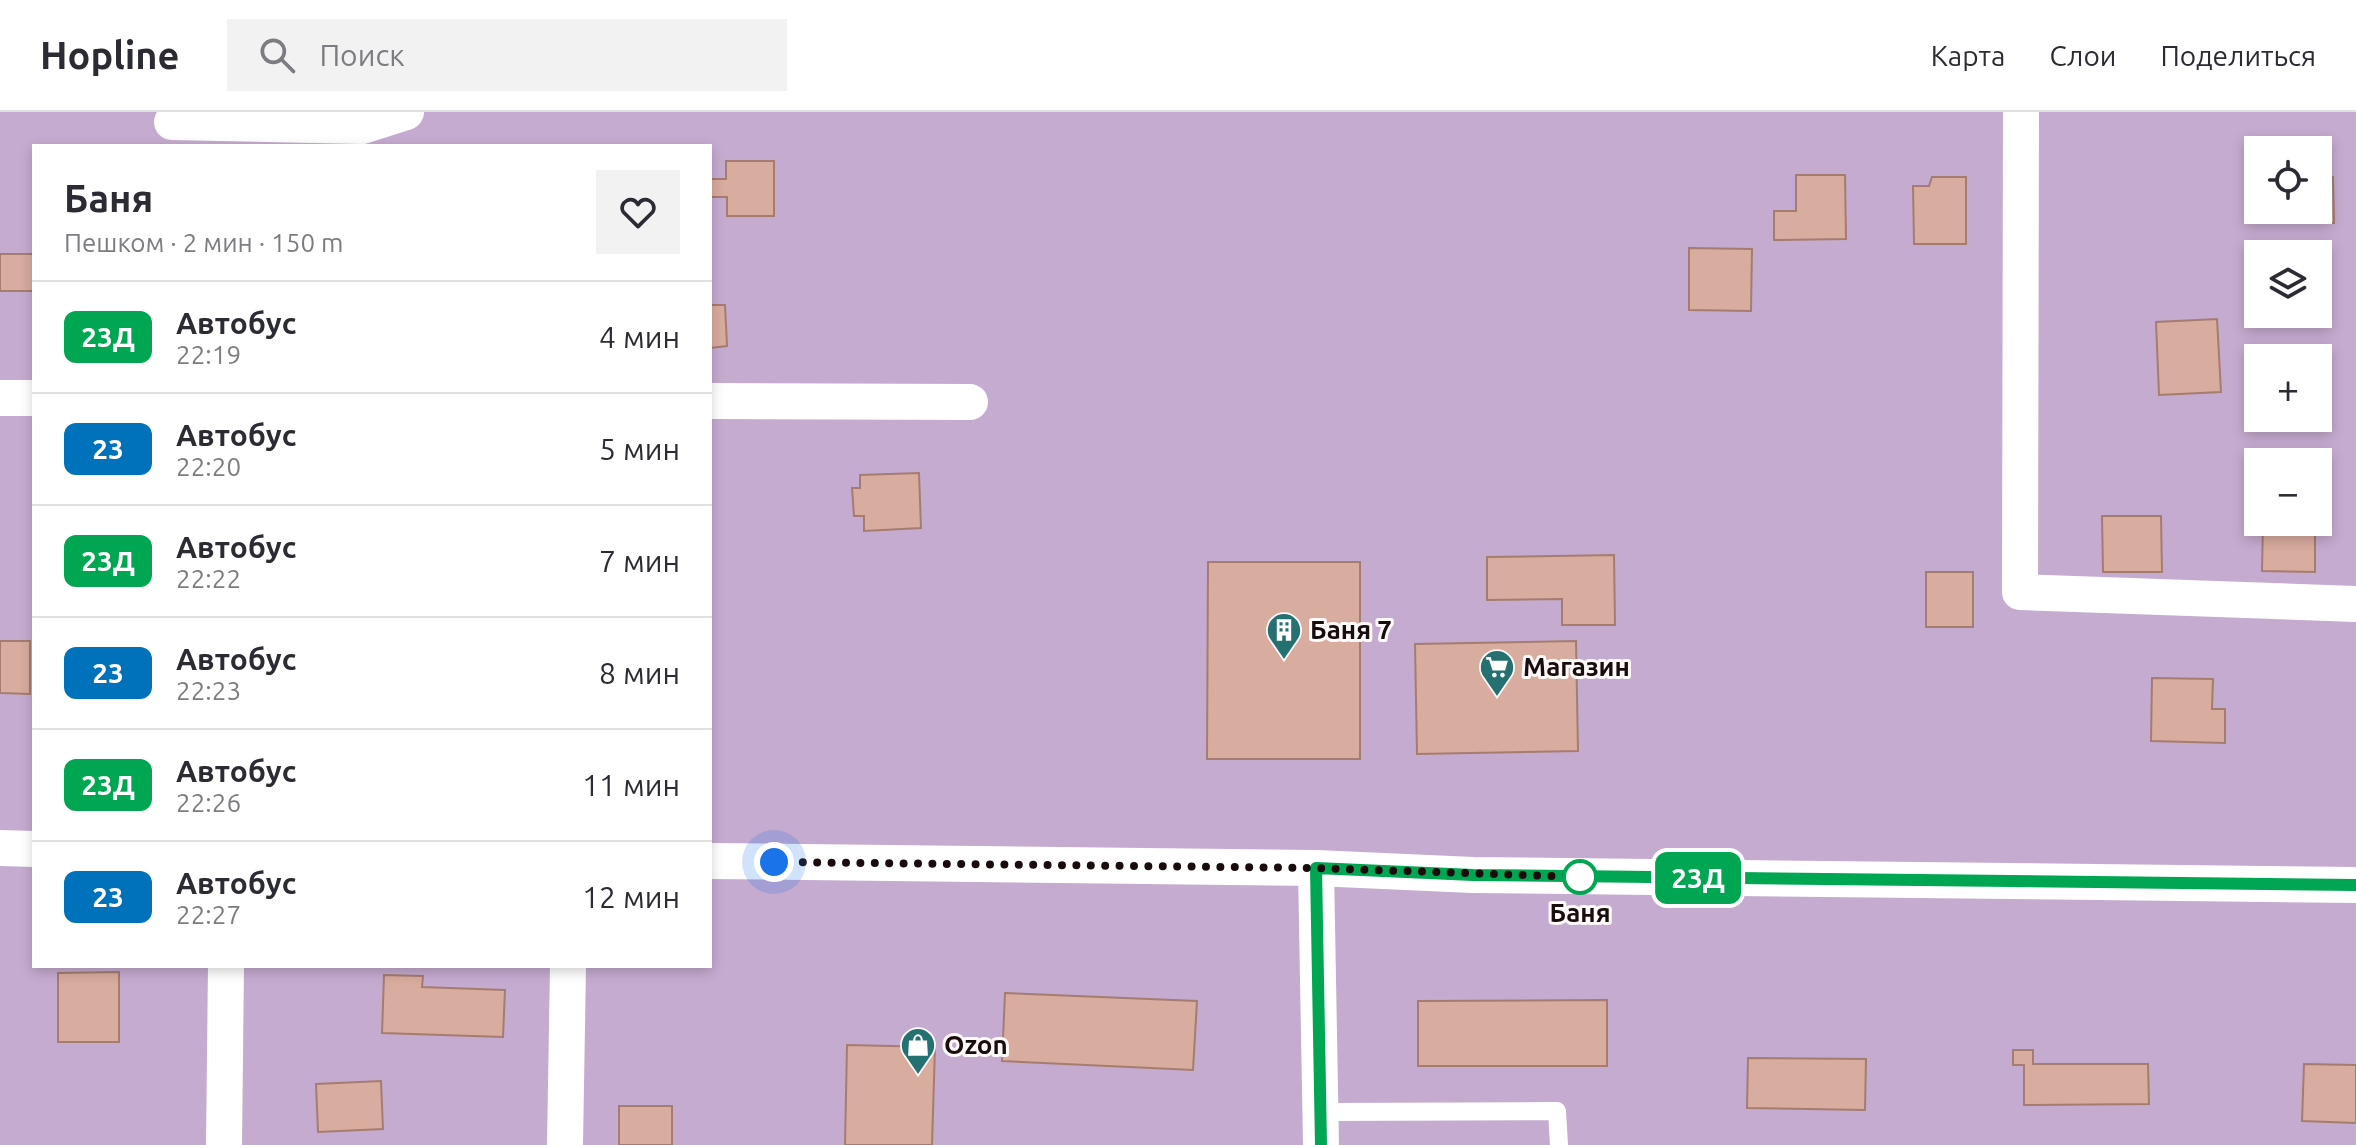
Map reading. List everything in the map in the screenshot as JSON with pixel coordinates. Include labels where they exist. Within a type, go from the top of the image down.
[{"type":"street","points":[[172,127],[362,126],[406,112]]},
{"type":"street","points":[[2021,112],[2020,592],[2356,604]]},
{"type":"street","points":[[0,398],[32,398]]},
{"type":"street","points":[[712,401],[970,402]]},
{"type":"street","points":[[0,848],[32,849]]},
{"type":"street","points":[[712,861],[1316,868],[1473,875],[2356,885]]},
{"type":"street","points":[[1316,868],[1321,1128]]},
{"type":"street","points":[[224,1145],[226,968]]},
{"type":"street","points":[[565,1145],[568,968]]},
{"type":"lane","points":[[1321,1128],[1557,1111],[1559,1145]]},
{"type":"shaded area","points":[[0,112],[2356,112],[2356,1145],[0,1145]]},
{"type":"building","points":[[726,161],[774,161],[774,216],[727,216],[727,197],[712,197],[712,179],[726,179]]},
{"type":"building","points":[[1796,175],[1845,175],[1846,239],[1774,240],[1774,211],[1796,211]]},
{"type":"building","points":[[1932,177],[1966,177],[1966,244],[1914,244],[1913,186],[1929,186]]},
{"type":"building","points":[[2332,177],[2333,177],[2332,223]]},
{"type":"building","points":[[1689,248],[1752,249],[1751,311],[1689,310]]},
{"type":"building","points":[[0,254],[32,254],[32,291],[0,291]]},
{"type":"building","points":[[712,305],[725,305],[727,346],[712,348]]},
{"type":"building","points":[[2217,319],[2221,392],[2159,395],[2156,322]]},
{"type":"building","points":[[919,473],[921,528],[864,531],[864,516],[854,516],[852,488],[860,488],[860,475]]},
{"type":"building","points":[[2102,516],[2161,516],[2162,572],[2103,572]]},
{"type":"building","points":[[2263,536],[2315,536],[2315,572],[2262,571]]},
{"type":"building","points":[[1614,555],[1615,625],[1562,625],[1562,599],[1487,600],[1487,557]]},
{"type":"building","name":"Баня 7","points":[[1208,562],[1360,562],[1360,759],[1207,759]]},
{"type":"building","points":[[1926,572],[1973,572],[1973,627],[1926,627]]},
{"type":"building","points":[[0,641],[30,641],[30,694],[0,693]]},
{"type":"building","name":"Магазин","points":[[1576,641],[1578,751],[1417,754],[1415,644]]},
{"type":"building","points":[[2152,678],[2213,679],[2212,709],[2225,709],[2225,743],[2151,741]]},
{"type":"building","points":[[119,972],[119,1042],[58,1042],[58,973]]},
{"type":"building","points":[[384,975],[423,976],[422,987],[505,990],[503,1037],[382,1033]]},
{"type":"building","points":[[1005,993],[1197,1001],[1193,1070],[1002,1061]]},
{"type":"building","points":[[1607,1000],[1607,1066],[1418,1066],[1418,1001]]},
{"type":"building","points":[[847,1045],[935,1047],[932,1145],[845,1145]]},
{"type":"building","points":[[2013,1050],[2033,1050],[2033,1064],[2148,1064],[2149,1104],[2024,1105],[2024,1065],[2013,1065]]},
{"type":"building","points":[[1748,1058],[1866,1059],[1865,1110],[1747,1108]]},
{"type":"building","points":[[2304,1064],[2356,1065],[2356,1123],[2302,1121]]},
{"type":"building","points":[[381,1081],[383,1129],[318,1132],[316,1084]]},
{"type":"building","points":[[619,1106],[672,1106],[672,1145],[619,1145]]},
{"type":"bus line","name":"23Д","points":[[1321,1145],[1316,868],[1473,875],[2356,885]]},
{"type":"place","name":"Баня 7","points":[[1284,661]]},
{"type":"place","name":"Магазин","points":[[1497,698]]},
{"type":"place","name":"Баня","points":[[1580,877]]},
{"type":"place","name":"Ozon","points":[[918,1076]]},
{"type":"route","points":[[774,862],[1316,868],[1580,877]]}]
